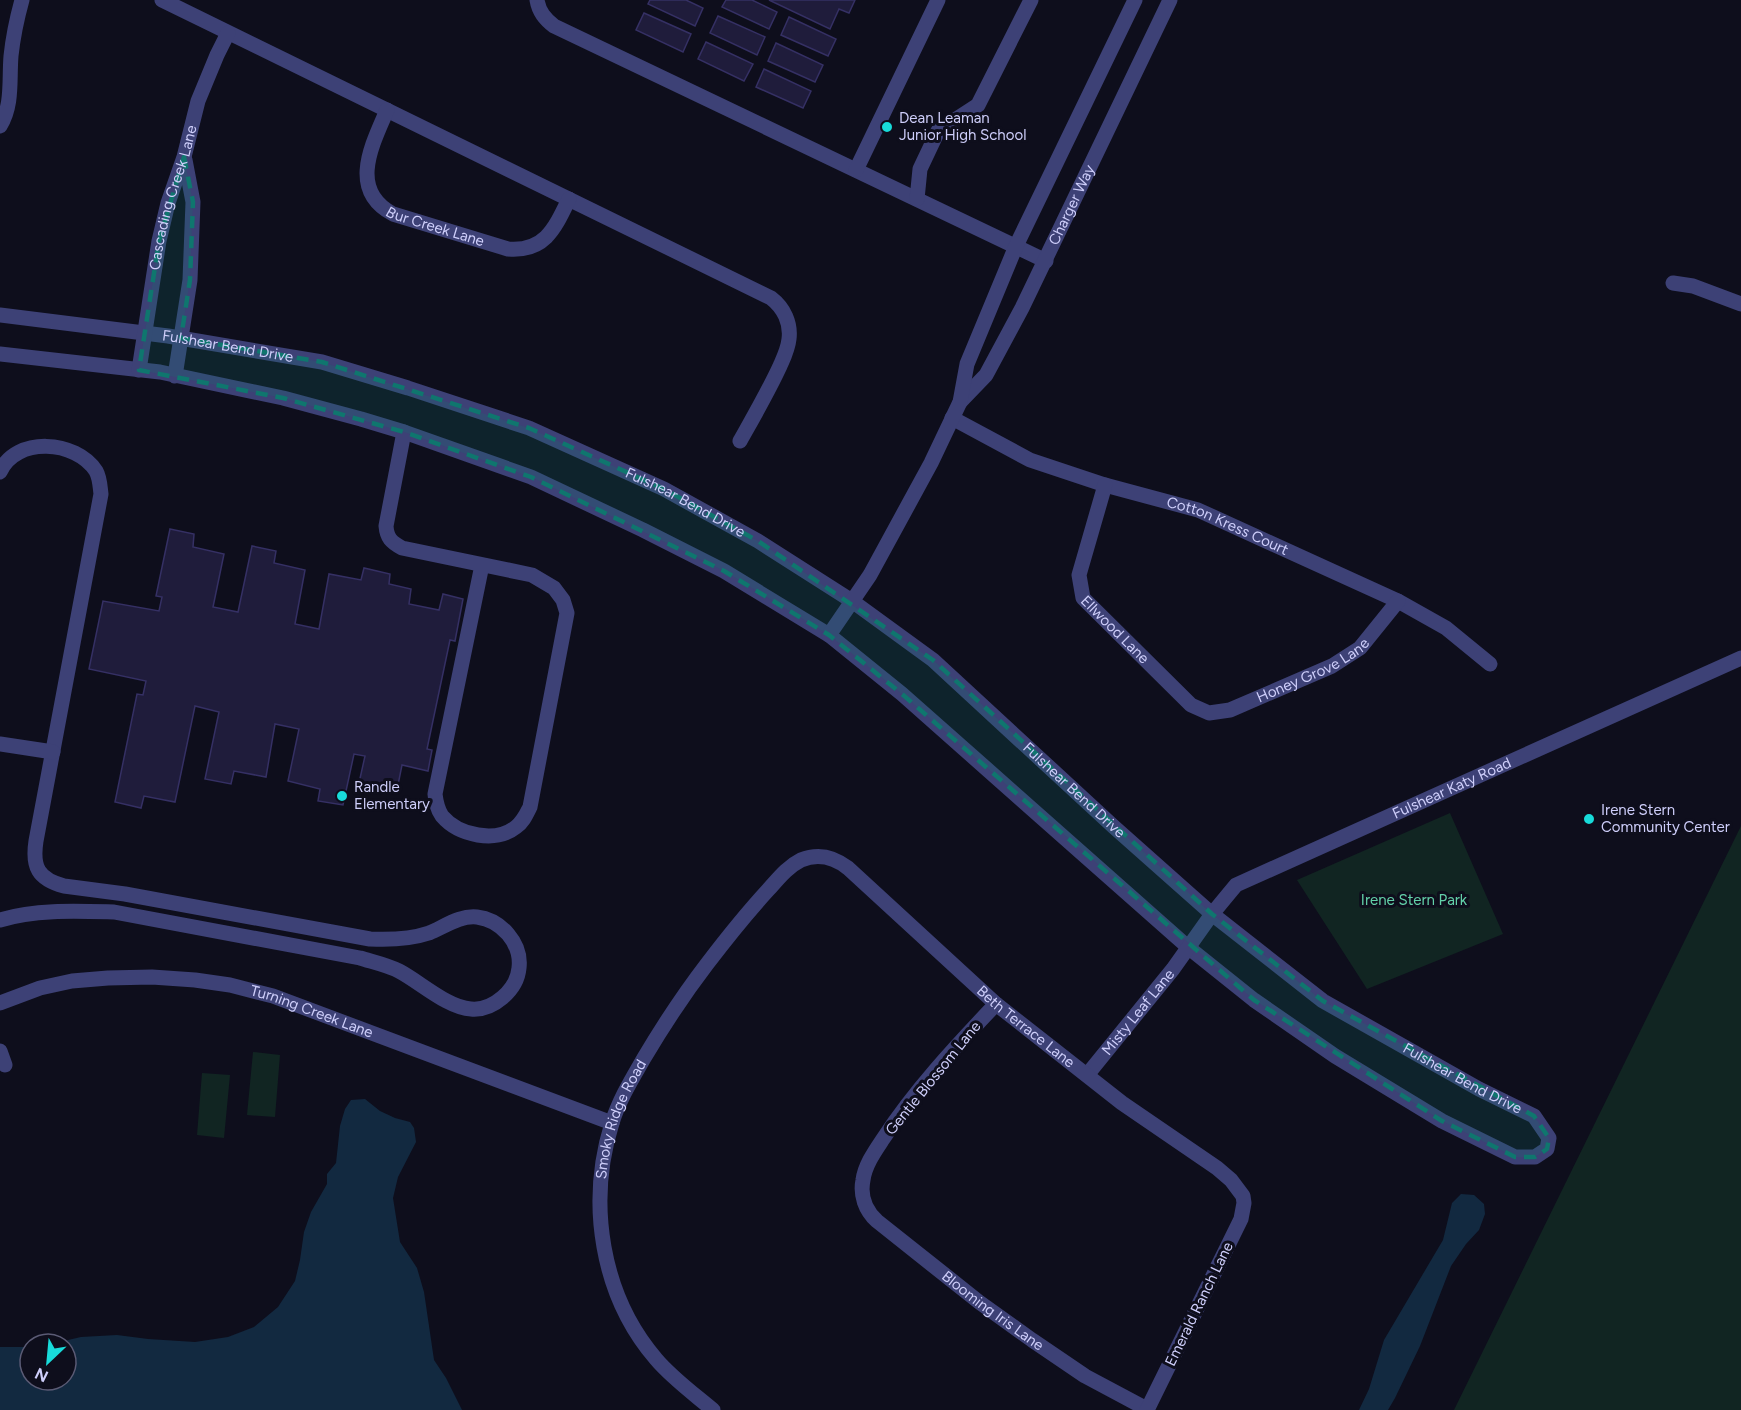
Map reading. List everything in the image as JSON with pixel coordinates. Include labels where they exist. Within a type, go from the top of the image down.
[{"type":"street","points":[[0,126],[9,106],[11,54],[22,0]]},
{"type":"street","points":[[162,0],[771,298],[781,307],[787,320],[789,338],[786,351],[772,382],[740,441]]},
{"type":"street","points":[[537,0],[539,10],[554,26],[1046,261]]},
{"type":"street","points":[[856,170],[938,0]]},
{"type":"street","points":[[917,199],[920,169],[938,131],[978,105],[1032,0]]},
{"type":"street","name":"Charger Way","points":[[829,635],[870,575],[931,463],[960,402],[967,364],[1016,246],[1135,0]]},
{"type":"street","name":"Charger Way","points":[[960,402],[986,375],[1046,261],[1170,0]]},
{"type":"street","name":"Cascading Creek Lane","points":[[138,370],[159,241],[168,203],[184,157],[198,101],[228,33]]},
{"type":"street","name":"Bur Creek Lane","points":[[387,110],[368,161],[367,180],[370,191],[377,202],[393,214],[508,249],[521,249],[534,246],[549,235],[569,199]]},
{"type":"street","points":[[175,376],[190,280],[193,202],[184,157]]},
{"type":"street","points":[[1673,284],[1693,286],[1741,304]]},
{"type":"street","name":"Fulshear Bend Drive","points":[[0,315],[181,338],[322,362],[530,428],[664,489],[758,541],[852,601],[933,660],[1212,914],[1323,1001],[1479,1089],[1534,1116],[1549,1138],[1547,1149],[1535,1157],[1515,1157],[1442,1121],[1335,1056],[1254,1000],[1189,948],[902,694],[829,635],[724,571],[531,477],[404,432],[283,398],[175,376],[0,354]]},
{"type":"street","name":"Cotton Kress Court","points":[[952,418],[1030,460],[1105,485],[1198,510],[1398,601],[1446,628],[1490,664]]},
{"type":"street","points":[[404,432],[386,526],[387,536],[393,543],[402,548],[532,575],[554,588],[563,600],[567,613],[530,807],[517,827],[497,836],[466,832],[452,825],[442,816],[436,805],[435,794],[482,565]]},
{"type":"street","points":[[0,472],[5,462],[22,450],[30,447],[56,448],[80,457],[96,472],[100,482],[101,494],[34,858],[35,865],[43,876],[55,883],[93,891],[125,894],[370,939],[385,940],[416,936],[465,918],[474,917],[503,928],[511,937],[519,956],[519,968],[517,977],[506,995],[489,1006],[469,1009],[449,1002],[396,970],[360,958],[313,949],[114,912],[81,911],[37,914],[0,920]]},
{"type":"street","name":"Ellwood Lane","points":[[1105,485],[1079,574],[1083,598],[1191,705],[1209,713]]},
{"type":"street","name":"Honey Grove Lane","points":[[1209,713],[1230,710],[1332,666],[1360,648],[1398,601]]},
{"type":"street","name":"Fulshear Katy Road","points":[[1189,948],[1212,914],[1236,885],[1741,658]]},
{"type":"street","points":[[0,744],[53,752]]},
{"type":"street","name":"Beth Terrace Lane","points":[[814,857],[829,857],[848,868],[996,1004],[1087,1076],[1217,1168],[1231,1180],[1243,1196]]},
{"type":"street","name":"Smoky Ridge Road","points":[[713,1410],[669,1374],[656,1359],[633,1327],[615,1291],[604,1251],[600,1209],[603,1166],[612,1123],[621,1100],[678,1005],[703,969],[786,870],[799,861],[814,857]]},
{"type":"street","name":"Misty Leaf Lane","points":[[1087,1076],[1189,948]]},
{"type":"street","name":"Turning Creek Lane","points":[[0,1003],[40,988],[72,981],[152,977],[230,985],[273,996],[612,1123]]},
{"type":"street","name":"Gentle Blossom Lane","points":[[862,1188],[867,1165],[890,1129],[941,1064],[996,1004]]},
{"type":"street","name":"Blooming Iris Lane","points":[[862,1188],[864,1203],[872,1216],[927,1262],[1085,1376],[1147,1410]]},
{"type":"street","name":"Emerald Ranch Lane","points":[[1147,1410],[1231,1241],[1243,1211],[1243,1196]]},
{"type":"highlighted area","points":[[184,157],[193,202],[190,280],[181,338],[322,362],[529,428],[664,489],[758,541],[933,660],[1212,914],[1323,1001],[1534,1116],[1549,1138],[1547,1149],[1535,1157],[1515,1157],[1442,1121],[1254,1000],[902,694],[829,635],[724,571],[531,477],[404,432],[283,398],[139,370],[159,241]]},
{"type":"green space","name":"Irene Stern Park","points":[[1450,813],[1503,934],[1367,989],[1297,880]]},
{"type":"green space","points":[[1741,826],[1741,1410],[1454,1410]]},
{"type":"green space","points":[[253,1052],[280,1055],[275,1117],[247,1115]]},
{"type":"green space","points":[[202,1073],[230,1075],[224,1138],[197,1135]]},
{"type":"water","points":[[365,1099],[380,1111],[410,1122],[414,1128],[416,1142],[398,1177],[393,1198],[400,1242],[417,1268],[424,1292],[434,1360],[462,1410],[0,1410],[0,1347],[18,1347],[18,1392],[78,1392],[78,1338],[117,1335],[195,1342],[228,1337],[254,1327],[278,1307],[295,1281],[304,1232],[311,1212],[327,1184],[327,1174],[336,1163],[340,1126],[345,1109],[351,1100]]},
{"type":"water","points":[[1461,1194],[1474,1195],[1484,1204],[1485,1214],[1479,1230],[1451,1266],[1420,1346],[1388,1410],[1359,1410],[1369,1389],[1384,1340],[1443,1240],[1452,1203]]},
{"type":"building","points":[[650,0],[686,0],[703,8],[695,26],[648,4]]},
{"type":"building","points":[[726,0],[752,0],[777,12],[769,29],[722,7]]},
{"type":"building","points":[[769,0],[855,0],[849,13],[839,9],[830,29]]},
{"type":"building","points":[[644,13],[691,34],[683,52],[636,30]]},
{"type":"building","points":[[718,16],[765,37],[757,55],[710,33]]},
{"type":"building","points":[[789,17],[836,39],[828,56],[781,35]]},
{"type":"building","points":[[706,42],[753,64],[744,81],[698,59]]},
{"type":"building","points":[[776,43],[823,65],[815,82],[768,61]]},
{"type":"building","points":[[764,69],[811,91],[803,108],[756,87]]},
{"type":"building","points":[[170,529],[194,534],[193,547],[224,554],[213,607],[238,612],[252,546],[276,551],[274,563],[305,570],[295,624],[319,629],[329,574],[361,580],[364,568],[390,574],[389,584],[411,589],[409,604],[439,610],[443,594],[463,599],[455,641],[450,640],[427,749],[432,750],[428,771],[402,765],[397,790],[359,783],[365,756],[354,754],[343,805],[318,801],[320,789],[288,781],[299,729],[275,724],[266,777],[234,771],[231,784],[205,779],[219,712],[195,706],[175,802],[144,796],[141,808],[115,802],[137,694],[143,695],[146,681],[89,669],[103,601],[159,611],[162,597],[156,596]]},
{"type":"place","name":"Dean Leaman Junior High School","points":[[887,127]]},
{"type":"place","name":"Randle Elementary","points":[[342,796]]},
{"type":"place","name":"Irene Stern Community Center","points":[[1589,819]]}]
